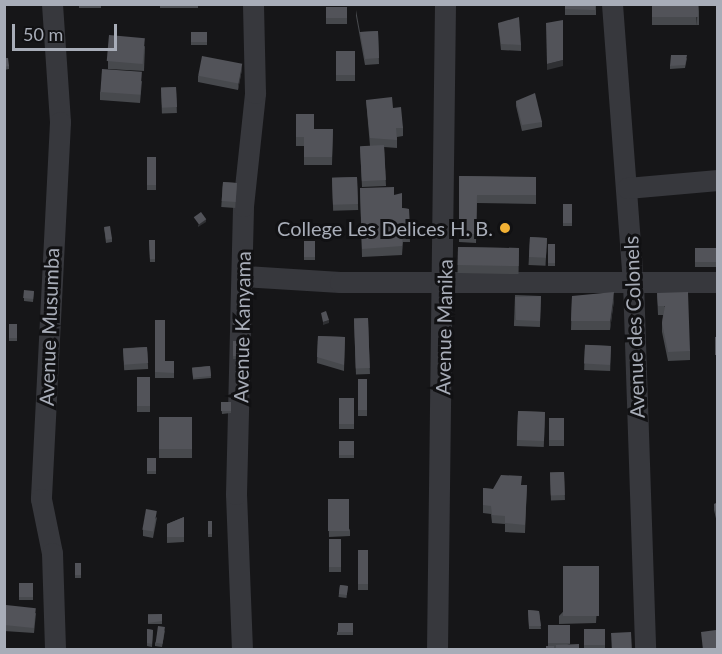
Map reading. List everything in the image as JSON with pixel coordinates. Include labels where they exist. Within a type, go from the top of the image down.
[{"type":"street","name":"Avenue Musumba","points":[[52,4],[60,122],[41,499],[52,553],[55,650]]},
{"type":"street","name":"Avenue Kanyama","points":[[242,650],[236,494],[243,206],[255,93],[254,4]]},
{"type":"street","name":"Avenue Manika","points":[[437,650],[444,282],[445,4]]},
{"type":"street","name":"Avenue des Colonels","points":[[612,4],[633,282],[645,650]]},
{"type":"street","points":[[627,188],[717,180]]},
{"type":"street","points":[[243,276],[444,282],[717,282]]},
{"type":"building","points":[[79,4],[101,4],[101,5],[79,6]]},
{"type":"building","points":[[565,4],[595,4],[595,10],[565,9]]},
{"type":"building","points":[[652,4],[698,4],[698,17],[652,17]]},
{"type":"building","points":[[326,7],[347,7],[347,18],[326,18]]},
{"type":"building","points":[[519,17],[521,45],[501,44],[498,23]]},
{"type":"building","points":[[563,20],[563,60],[547,64],[546,23]]},
{"type":"building","points":[[378,31],[379,58],[365,59],[360,32]]},
{"type":"building","points":[[191,32],[207,32],[207,42],[191,42]]},
{"type":"building","points":[[109,35],[145,38],[143,64],[107,61]]},
{"type":"building","points":[[336,51],[355,51],[355,75],[336,75]]},
{"type":"building","points":[[671,55],[687,55],[685,65],[670,66]]},
{"type":"building","points":[[202,56],[242,64],[238,83],[198,76]]},
{"type":"building","points":[[4,58],[8,58],[9,66],[4,67]]},
{"type":"building","points":[[102,69],[142,72],[140,95],[100,92]]},
{"type":"building","points":[[176,87],[177,107],[162,108],[161,88]]},
{"type":"building","points":[[535,93],[542,122],[522,125],[516,101]]},
{"type":"building","points":[[392,97],[393,108],[401,107],[403,128],[396,128],[397,140],[370,138],[366,100]]},
{"type":"building","points":[[296,114],[314,114],[314,129],[333,129],[332,157],[304,157],[304,137],[296,137]]},
{"type":"building","points":[[384,145],[386,180],[362,181],[360,146]]},
{"type":"building","points":[[147,157],[156,157],[156,185],[147,185]]},
{"type":"building","points":[[459,176],[536,177],[536,195],[477,195],[476,234],[459,234]]},
{"type":"building","points":[[357,177],[358,204],[333,205],[332,178]]},
{"type":"building","points":[[223,182],[237,183],[236,202],[222,201]]},
{"type":"building","points":[[394,187],[394,195],[402,193],[402,208],[409,209],[410,234],[403,234],[402,246],[362,249],[360,188]]},
{"type":"building","points":[[563,204],[572,204],[572,223],[563,223]]},
{"type":"building","points":[[201,212],[206,219],[199,225],[194,217]]},
{"type":"building","points":[[110,226],[112,239],[106,240],[104,227]]},
{"type":"building","points":[[530,237],[547,238],[546,258],[529,257]]},
{"type":"building","points":[[149,240],[155,240],[155,259],[150,259]]},
{"type":"building","points":[[304,241],[315,241],[315,257],[304,257]]},
{"type":"building","points":[[548,244],[555,244],[555,263],[548,263]]},
{"type":"building","points":[[458,247],[519,248],[519,266],[458,265]]},
{"type":"building","points":[[695,248],[717,248],[717,262],[695,262]]},
{"type":"building","points":[[24,290],[34,291],[33,299],[23,298]]},
{"type":"building","points":[[614,292],[610,321],[571,321],[572,296]]},
{"type":"building","points":[[688,292],[690,351],[668,352],[662,323],[665,306],[658,306],[657,293]]},
{"type":"building","points":[[541,296],[540,321],[516,320],[515,297]]},
{"type":"building","points":[[326,311],[329,320],[323,322],[321,313]]},
{"type":"building","points":[[238,318],[240,325],[234,327],[232,319]]},
{"type":"building","points":[[354,318],[368,318],[370,368],[356,368]]},
{"type":"building","points":[[155,320],[165,320],[165,361],[174,361],[174,373],[155,372]]},
{"type":"building","points":[[9,324],[17,324],[17,338],[9,338]]},
{"type":"building","points":[[318,336],[345,337],[344,365],[317,357]]},
{"type":"building","points":[[715,337],[717,337],[717,355],[715,355]]},
{"type":"building","points":[[233,341],[240,341],[240,356],[233,356]]},
{"type":"building","points":[[585,345],[611,346],[610,365],[584,364]]},
{"type":"building","points":[[147,347],[148,363],[124,365],[123,349]]},
{"type":"building","points":[[210,366],[211,376],[193,378],[192,368]]},
{"type":"building","points":[[137,377],[150,377],[150,406],[137,406]]},
{"type":"building","points":[[358,379],[367,379],[367,410],[358,410]]},
{"type":"building","points":[[339,398],[354,398],[354,424],[339,424]]},
{"type":"building","points":[[221,402],[231,402],[231,411],[221,411]]},
{"type":"building","points":[[518,411],[545,412],[544,441],[517,440]]},
{"type":"building","points":[[159,417],[192,417],[192,449],[159,449]]},
{"type":"building","points":[[549,418],[564,418],[564,440],[549,440]]},
{"type":"building","points":[[339,441],[354,441],[354,455],[339,455]]},
{"type":"building","points":[[147,458],[156,458],[156,471],[147,471]]},
{"type":"building","points":[[550,472],[564,472],[565,495],[551,495]]},
{"type":"building","points":[[501,475],[522,476],[521,485],[527,485],[525,525],[505,523],[505,516],[492,515],[491,506],[483,505],[483,488],[493,489]]},
{"type":"building","points":[[328,499],[349,499],[349,531],[328,531]]},
{"type":"building","points":[[146,509],[157,511],[153,532],[142,530]]},
{"type":"building","points":[[184,517],[184,537],[167,537],[167,524]]},
{"type":"building","points":[[208,521],[212,521],[212,534],[208,534]]},
{"type":"building","points":[[329,539],[341,539],[341,567],[329,567]]},
{"type":"building","points":[[358,550],[368,550],[368,584],[358,584]]},
{"type":"building","points":[[75,563],[81,563],[81,575],[75,575]]},
{"type":"building","points":[[563,566],[599,566],[599,616],[563,616]]},
{"type":"building","points":[[19,583],[33,583],[33,597],[19,597]]},
{"type":"building","points":[[340,585],[348,586],[347,595],[339,594]]},
{"type":"building","points":[[6,605],[36,608],[34,628],[4,625]]},
{"type":"building","points":[[528,610],[539,611],[541,626],[529,626]]},
{"type":"building","points":[[162,614],[162,621],[148,623],[148,615]]},
{"type":"building","points":[[338,623],[353,623],[353,632],[338,632]]},
{"type":"building","points":[[548,625],[570,625],[570,643],[548,643]]},
{"type":"building","points":[[158,626],[165,627],[163,644],[156,643]]},
{"type":"building","points":[[147,629],[153,630],[152,644],[147,643]]},
{"type":"building","points":[[584,629],[605,629],[605,645],[584,645]]},
{"type":"building","points":[[716,630],[717,650],[703,650],[701,632]]},
{"type":"building","points":[[631,632],[632,650],[612,650],[611,633]]},
{"type":"building","points":[[579,644],[579,650],[556,650],[556,645]]},
{"type":"building","points":[[546,646],[554,646],[554,650],[546,650]]},
{"type":"place","name":"College Les Delices H. B.","points":[[505,228]]}]
